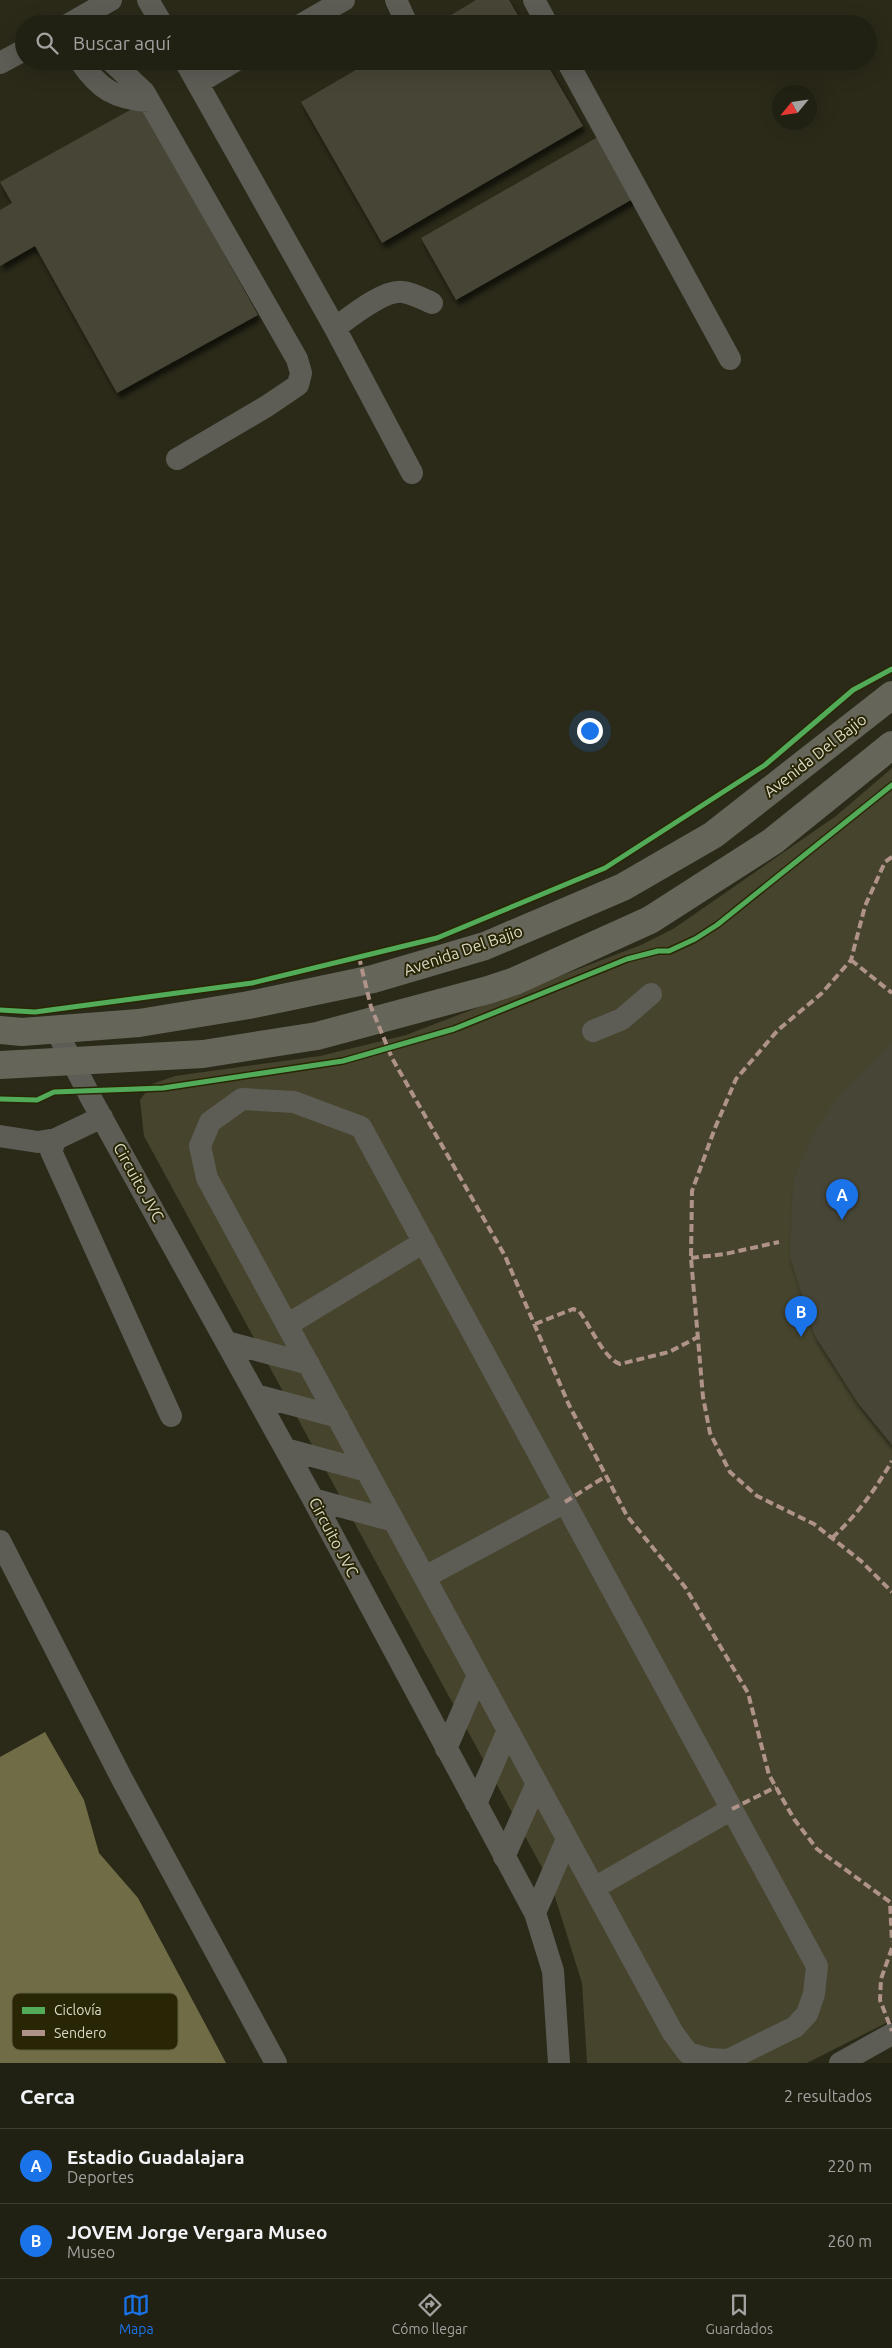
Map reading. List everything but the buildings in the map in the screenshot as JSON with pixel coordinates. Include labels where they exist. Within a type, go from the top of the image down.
[{"type":"main road","name":"Avenida Del Bajio","points":[[0,1030],[22,1032],[139,1024],[249,1005],[374,980],[485,946],[623,887],[713,835],[892,695]]},
{"type":"main road","points":[[0,1065],[203,1054],[317,1036],[515,981],[650,920],[773,840],[892,746]]},
{"type":"lane","points":[[88,15],[111,0]]},
{"type":"lane","points":[[148,0],[157,15]]},
{"type":"lane","points":[[318,15],[344,0]]},
{"type":"lane","points":[[396,0],[404,15]]},
{"type":"lane","points":[[534,0],[542,15]]},
{"type":"lane","points":[[0,64],[15,55]]},
{"type":"lane","points":[[87,70],[101,88],[133,100],[149,100]]},
{"type":"lane","points":[[95,81],[107,70]]},
{"type":"lane","points":[[120,70],[144,92],[149,100],[298,359],[301,373],[298,385],[267,406],[177,459]]},
{"type":"lane","points":[[190,70],[335,328],[412,472]]},
{"type":"lane","points":[[198,83],[220,70]]},
{"type":"lane","points":[[572,70],[730,359]]},
{"type":"lane","points":[[335,328],[366,306],[392,293],[403,292],[432,303]]},
{"type":"lane","points":[[593,1031],[622,1019],[651,994]]},
{"type":"lane","name":"Circuito JVC","points":[[56,1030],[102,1117],[286,1449],[535,1913],[553,1971],[558,2063]]},
{"type":"lane","points":[[242,1099],[294,1102],[362,1127],[424,1242],[817,1966],[814,1994],[807,2014],[795,2027],[728,2060],[709,2059],[688,2053],[673,2033],[207,1178],[200,1146],[210,1122],[242,1099]]},
{"type":"lane","points":[[0,1136],[38,1142],[56,1139],[102,1117]]},
{"type":"lane","points":[[56,1139],[51,1151],[171,1416]]},
{"type":"lane","points":[[287,1325],[424,1242]]},
{"type":"lane","points":[[227,1342],[309,1364]]},
{"type":"lane","points":[[256,1395],[338,1417]]},
{"type":"lane","points":[[286,1449],[367,1471]]},
{"type":"lane","points":[[313,1499],[394,1521]]},
{"type":"lane","points":[[425,1577],[565,1502]]},
{"type":"lane","points":[[0,1541],[122,1779],[276,2063]]},
{"type":"lane","points":[[446,1749],[478,1675]]},
{"type":"lane","points":[[476,1804],[508,1730]]},
{"type":"lane","points":[[504,1857],[537,1783]]},
{"type":"lane","points":[[594,1888],[732,1809]]},
{"type":"lane","points":[[535,1913],[567,1839]]},
{"type":"lane","points":[[840,2063],[892,2034]]},
{"type":"shaded area","points":[[892,768],[892,2020],[807,2063],[587,2063],[582,1983],[551,1884],[144,1136],[140,1100],[152,1084],[175,1076],[320,1056],[406,1035],[641,945],[673,929],[836,816]]},
{"type":"shaded area","points":[[45,1732],[84,1800],[99,1853],[138,1898],[226,2063],[0,2063],[0,1757]]},
{"type":"marked path","points":[[892,857],[885,862],[865,906],[851,960],[821,994],[778,1030],[736,1079],[715,1128],[692,1191],[691,1258],[703,1397],[710,1433],[730,1472],[757,1496],[814,1524],[861,1561],[892,1592]]},
{"type":"marked path","points":[[359,957],[371,1007],[392,1058],[505,1256],[569,1405],[627,1516],[685,1587],[748,1693],[769,1775],[794,1819],[817,1849],[890,1902],[892,1942]]},
{"type":"marked path","points":[[851,960],[892,993]]},
{"type":"marked path","points":[[691,1258],[725,1254],[779,1242]]},
{"type":"marked path","points":[[535,1324],[573,1309],[579,1311],[608,1356],[620,1364],[669,1352],[698,1337]]},
{"type":"marked path","points":[[832,1538],[865,1502],[892,1461]]},
{"type":"marked path","points":[[565,1502],[606,1476]]},
{"type":"marked path","points":[[732,1809],[776,1787]]},
{"type":"marked path","points":[[892,1948],[881,1979],[880,2000],[892,2031]]},
{"type":"cycle path","points":[[0,1010],[35,1012],[252,983],[437,938],[605,868],[765,765],[853,690],[892,669]]},
{"type":"cycle path","points":[[0,1099],[37,1100],[54,1092],[163,1088],[343,1061],[454,1029],[627,959],[658,951],[669,951],[695,939],[717,925],[892,785]]},
{"type":"place","name":"Estadio Guadalajara","points":[[842,1220]]},
{"type":"place","name":"JOVEM Jorge Vergara Museo","points":[[801,1337]]}]
